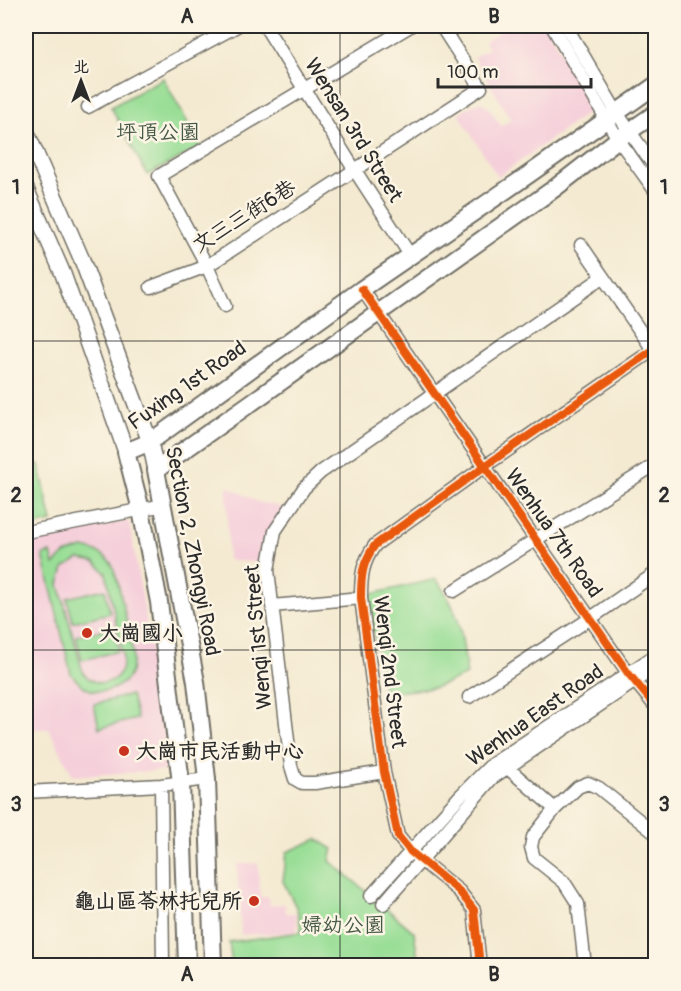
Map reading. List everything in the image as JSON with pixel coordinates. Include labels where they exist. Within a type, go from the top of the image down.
[{"type":"main road","name":"Fuxing 1st Road","points":[[126,452],[150,442],[410,255],[528,176],[656,85]]},
{"type":"main road","points":[[156,470],[555,188],[623,135],[656,113]]},
{"type":"main road","name":"Fuxing 1st Road","points":[[126,452],[156,470]]},
{"type":"main road","name":"Section 2, Zhongyi Road","points":[[126,452],[141,510],[159,602],[181,783],[187,966]]},
{"type":"main road","name":"Section 2, Zhongyi Road","points":[[156,470],[196,682],[207,779],[213,966]]},
{"type":"street","points":[[88,107],[237,26]]},
{"type":"street","name":"Wensan 3rd Street","points":[[265,26],[410,255]]},
{"type":"street","points":[[225,306],[207,266],[159,176],[410,26]]},
{"type":"street","name":"文三三街6巷","points":[[151,287],[207,266],[481,88],[441,26]]},
{"type":"street","points":[[552,26],[623,135],[656,192]]},
{"type":"street","points":[[566,26],[611,116]]},
{"type":"street","name":"Section 2, Zhongyi Road","points":[[26,132],[82,260],[150,442],[156,470]]},
{"type":"street","points":[[623,135],[656,169]]},
{"type":"street","name":"Section 2, Zhongyi Road","points":[[26,189],[63,274],[126,452]]},
{"type":"street","points":[[581,245],[654,352]]},
{"type":"street","name":"Wenqi 1st Street","points":[[384,772],[315,783],[302,783],[295,778],[291,766],[268,570],[275,531],[304,488],[321,472],[603,277]]},
{"type":"street","name":"Wenhua 7th Road","points":[[362,289],[631,677],[656,707]]},
{"type":"street","name":"Wenqi 2nd Street","points":[[415,856],[398,836],[384,772],[362,598],[361,580],[365,559],[375,545],[485,466],[654,352]]},
{"type":"street","points":[[454,591],[656,464]]},
{"type":"street","points":[[26,532],[164,506]]},
{"type":"street","points":[[469,697],[656,573]]},
{"type":"street","points":[[272,606],[362,598]]},
{"type":"street","name":"Wenhua East Road","points":[[371,896],[415,856],[503,764],[631,677],[656,655]]},
{"type":"street","name":"Wenhua East Road","points":[[631,677],[656,667]]},
{"type":"street","points":[[503,764],[555,809]]},
{"type":"street","points":[[26,792],[161,785],[207,779]]},
{"type":"street","points":[[585,966],[578,904],[564,882],[534,858],[531,847],[533,837],[555,809],[578,787],[588,783],[599,788],[656,834]]},
{"type":"street","points":[[161,785],[163,966]]},
{"type":"street","points":[[415,856],[459,891],[474,910],[480,966]]},
{"type":"street","name":"Wenhua East Road","points":[[383,904],[415,856]]},
{"type":"shaded area","points":[[510,26],[546,26],[594,108],[498,177],[458,113],[481,102],[489,108],[501,126],[511,120],[474,57],[488,49],[484,41]]},
{"type":"shaded area","points":[[227,486],[258,502],[279,506],[283,511],[263,563],[228,560]]},
{"type":"shaded area","name":"大崗國小","points":[[129,521],[172,770],[73,776],[49,729],[26,729],[26,537]]},
{"type":"shaded area","name":"龜山區苓林托兒所","points":[[258,863],[260,897],[269,897],[270,905],[285,904],[286,913],[296,913],[297,932],[241,935],[237,864]]},
{"type":"green space","name":"坪頂公園","points":[[163,78],[201,147],[147,175],[111,107]]},
{"type":"green space","points":[[39,464],[52,522],[26,528],[26,467]]},
{"type":"green space","points":[[83,548],[91,550],[106,557],[114,569],[133,653],[131,672],[128,677],[119,686],[107,691],[88,689],[71,674],[43,555],[51,553],[54,565],[65,554]],"holes":[[[79,559],[95,562],[106,573],[123,656],[120,672],[115,678],[103,683],[89,679],[83,673],[59,584],[64,568]]]},
{"type":"green space","points":[[436,579],[456,614],[467,675],[434,688],[384,693],[367,595]]},
{"type":"green space","points":[[105,589],[110,613],[73,622],[67,598]]},
{"type":"green space","points":[[114,627],[119,651],[82,660],[76,636]]},
{"type":"green space","points":[[131,695],[137,719],[99,728],[94,704]]},
{"type":"green space","name":"婦幼公園","points":[[317,839],[333,849],[330,861],[414,932],[419,965],[232,965],[229,942],[302,932],[297,909],[283,881],[287,852]]},
{"type":"cycle path","points":[[362,289],[628,673],[656,707]]},
{"type":"cycle path","points":[[480,966],[474,910],[459,891],[411,852],[398,836],[384,772],[361,598],[363,570],[375,545],[653,350]]},
{"type":"place","name":"大崗國小","points":[[87,633]]},
{"type":"place","name":"大崗市民活動中心","points":[[124,751]]},
{"type":"place","name":"龜山區苓林托兒所","points":[[254,901]]}]
